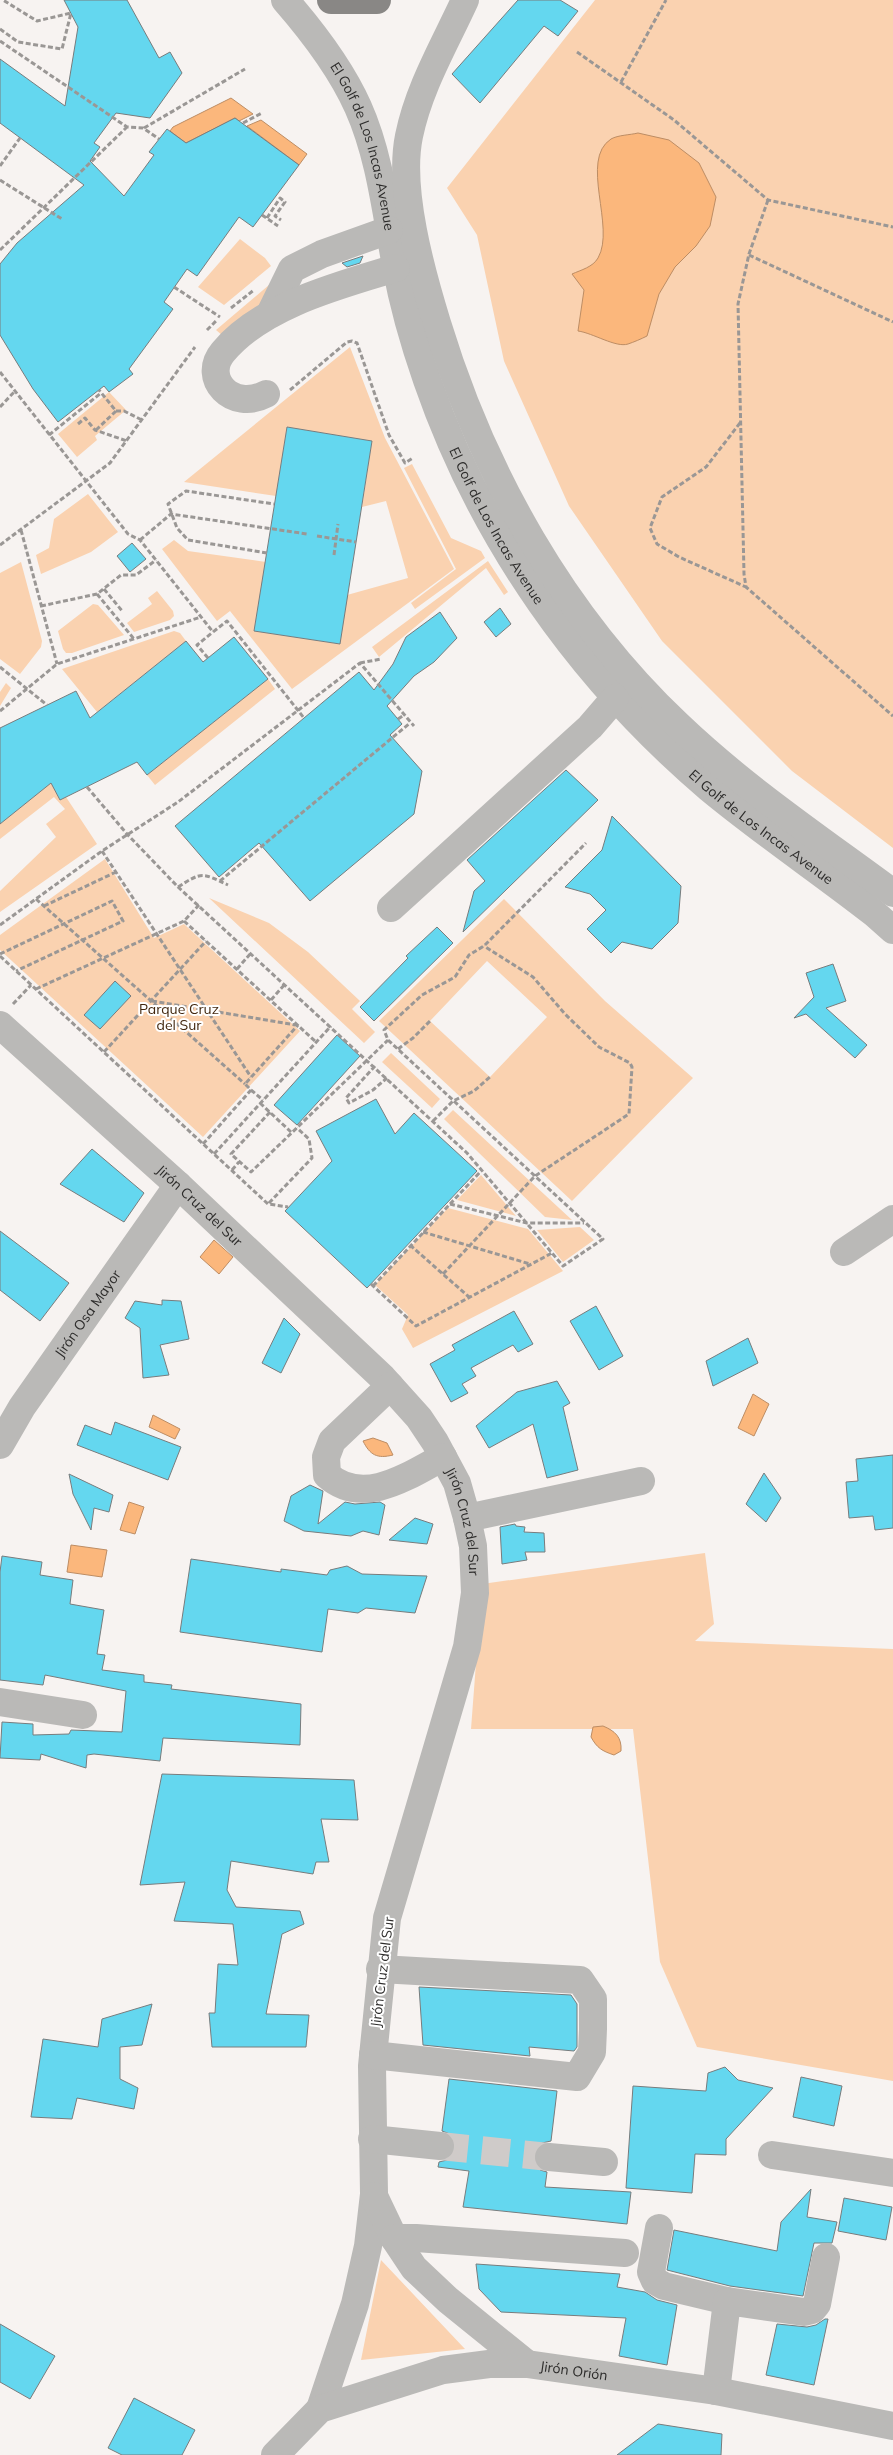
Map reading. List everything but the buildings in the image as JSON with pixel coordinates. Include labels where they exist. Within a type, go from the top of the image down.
[{"type":"main road","points":[[331,0],[377,0]]},
{"type":"street","name":"El Golf de Los Incas Avenue","points":[[285,0],[307,27],[358,106],[377,169],[403,300],[427,380],[475,493],[502,544],[533,592],[573,648],[615,698],[659,743],[710,788],[875,914],[893,930]]},
{"type":"street","name":"El Golf de Los Incas Avenue","points":[[465,0],[435,61],[415,113],[408,137],[406,165],[410,207],[425,284],[444,346],[472,423],[525,532],[544,562],[592,630],[647,694],[679,726],[771,804],[893,893]]},
{"type":"street","points":[[270,314],[292,269],[322,254],[389,230]]},
{"type":"street","points":[[266,394],[246,400],[231,396],[220,384],[217,364],[221,354],[228,346],[270,314],[318,293],[396,268]]},
{"type":"street","points":[[391,908],[590,727],[615,698]]},
{"type":"street","name":"Jirón Cruz del Sur","points":[[3,1018],[390,1386],[420,1418],[457,1484],[467,1518],[473,1546],[475,1593],[467,1647],[389,1910],[380,1969],[373,2054],[372,2139],[374,2194],[368,2246],[355,2304],[320,2409]]},
{"type":"street","name":"Jirón Osa Mayor","points":[[0,1445],[22,1407],[178,1185]]},
{"type":"street","points":[[844,1252],[893,1219]]},
{"type":"street","points":[[390,1386],[332,1441],[326,1457],[326,1475],[336,1483],[351,1488],[377,1488],[401,1481],[443,1457]]},
{"type":"street","points":[[467,1518],[641,1481]]},
{"type":"street","points":[[0,1702],[83,1715]]},
{"type":"street","points":[[373,2054],[577,2077],[592,2052],[592,1999],[580,1980],[380,1969]]},
{"type":"street","points":[[372,2139],[440,2146]]},
{"type":"street","points":[[772,2155],[893,2173]]},
{"type":"street","points":[[549,2156],[604,2162]]},
{"type":"street","name":"Jirón Cruz del Sur","points":[[374,2194],[394,2238],[414,2268],[448,2300],[527,2364]]},
{"type":"street","points":[[660,2228],[651,2272],[655,2281],[664,2286],[727,2301],[804,2312],[812,2310],[817,2304],[826,2257]]},
{"type":"street","points":[[394,2238],[625,2253]]},
{"type":"street","points":[[716,2391],[727,2301]]},
{"type":"street","name":"Jirón Orión","points":[[275,2455],[320,2409],[444,2370],[489,2364],[527,2364],[716,2391],[893,2426]]},
{"type":"path","points":[[0,5],[3,0],[38,21],[71,13],[62,49],[18,42],[0,29]]},
{"type":"path","points":[[621,82],[666,0]]},
{"type":"path","points":[[0,41],[127,127],[144,128],[245,69]]},
{"type":"path","points":[[577,52],[681,126],[768,200],[893,227]]},
{"type":"path","points":[[243,123],[262,113]]},
{"type":"path","points":[[0,250],[127,127]]},
{"type":"path","points":[[144,128],[159,140]]},
{"type":"path","points":[[0,166],[20,138]]},
{"type":"path","points":[[0,180],[45,206],[62,219]]},
{"type":"path","points":[[267,218],[280,198],[285,202],[276,216],[281,220]]},
{"type":"path","points":[[746,587],[744,574],[738,304],[749,254],[768,200]]},
{"type":"path","points":[[262,215],[278,226]]},
{"type":"path","points":[[749,254],[893,322]]},
{"type":"path","points":[[204,334],[258,286]]},
{"type":"path","points":[[174,287],[220,318]]},
{"type":"path","points":[[0,545],[110,463],[199,342]]},
{"type":"path","points":[[316,368],[347,342],[357,343],[389,435],[404,463],[413,458]]},
{"type":"path","points":[[0,372],[128,534],[140,540],[213,632]]},
{"type":"path","points":[[0,407],[15,391]]},
{"type":"path","points":[[50,435],[100,391],[116,412]]},
{"type":"path","points":[[95,430],[116,412],[124,411],[142,420]]},
{"type":"path","points":[[78,424],[85,418],[95,430],[127,441]]},
{"type":"path","points":[[740,423],[706,466],[662,497],[650,528],[657,544],[679,557],[746,587],[893,716]]},
{"type":"path","points":[[267,553],[188,540],[177,528],[170,514],[168,504],[186,491],[274,504]]},
{"type":"path","points":[[140,540],[170,514],[306,534]]},
{"type":"path","points":[[334,555],[338,524]]},
{"type":"path","points":[[21,530],[57,664]]},
{"type":"path","points":[[317,536],[356,542]]},
{"type":"path","points":[[42,606],[96,594],[121,575],[136,575],[156,560]]},
{"type":"path","points":[[104,588],[123,612]]},
{"type":"path","points":[[96,594],[134,639]]},
{"type":"path","points":[[0,711],[57,664],[201,617]]},
{"type":"path","points":[[208,658],[198,645],[227,621],[304,718]]},
{"type":"path","points":[[0,925],[102,851],[178,802],[360,664],[381,659]]},
{"type":"path","points":[[360,664],[414,726]]},
{"type":"path","points":[[0,667],[47,705]]},
{"type":"path","points":[[398,719],[404,715]]},
{"type":"path","points":[[220,881],[410,722]]},
{"type":"path","points":[[87,786],[127,834],[178,887],[369,1060],[467,1153],[563,1266],[603,1239],[388,1040],[384,1030],[422,996],[455,977],[469,955],[484,946],[586,843]]},
{"type":"path","points":[[102,851],[251,1077]]},
{"type":"path","points":[[44,906],[116,872]]},
{"type":"path","points":[[178,887],[195,876],[205,874],[228,885]]},
{"type":"path","points":[[36,899],[252,1090],[270,1112],[291,1132]]},
{"type":"path","points":[[16,971],[123,921],[112,901],[0,955],[16,971],[31,985],[268,1204],[288,1208]]},
{"type":"path","points":[[36,989],[184,921],[199,905]]},
{"type":"path","points":[[184,921],[316,1042]]},
{"type":"path","points":[[104,1052],[206,941]]},
{"type":"path","points":[[443,1274],[535,1176],[626,1118],[628,1114],[632,1067],[630,1063],[599,1048],[533,978],[484,946]]},
{"type":"path","points":[[237,970],[251,953]]},
{"type":"path","points":[[271,1000],[285,984]]},
{"type":"path","points":[[3,1018],[31,985]]},
{"type":"path","points":[[151,1001],[298,1025]]},
{"type":"path","points":[[398,1049],[413,1038],[430,1021]]},
{"type":"path","points":[[244,1084],[298,1025]]},
{"type":"path","points":[[214,1154],[331,1026]]},
{"type":"path","points":[[270,1112],[231,1154],[251,1172],[388,1040]]},
{"type":"path","points":[[375,1066],[346,1098],[349,1103],[373,1090],[388,1078]]},
{"type":"path","points":[[433,1121],[453,1101],[474,1091],[490,1077]]},
{"type":"path","points":[[203,1144],[252,1090]]},
{"type":"path","points":[[268,1204],[312,1158],[309,1140],[297,1128]]},
{"type":"path","points":[[232,1170],[240,1162]]},
{"type":"path","points":[[482,1170],[372,1285],[416,1326],[552,1253]]},
{"type":"path","points":[[450,1204],[527,1223],[585,1223]]},
{"type":"path","points":[[423,1232],[531,1264]]},
{"type":"path","points":[[410,1245],[469,1297]]},
{"type":"green space","points":[[595,0],[893,0],[893,848],[792,771],[662,641],[569,506],[504,361],[477,235],[447,188]]},
{"type":"green space","points":[[240,239],[265,258],[271,266],[224,305],[198,287]]},
{"type":"green space","points":[[276,279],[265,300],[223,336],[216,330]]},
{"type":"green space","points":[[350,347],[385,438],[454,569],[292,689],[230,611],[217,621],[162,549],[174,540],[188,551],[266,562],[254,631],[339,644],[347,595],[408,578],[386,501],[362,507],[372,441],[287,427],[276,496],[184,482]]},
{"type":"green space","points":[[109,392],[126,410],[95,436],[97,440],[77,457],[58,434]]},
{"type":"green space","points":[[412,464],[451,538],[481,551],[485,558],[415,609],[411,603],[456,569],[404,468]]},
{"type":"green space","points":[[88,494],[118,532],[91,552],[41,574],[36,555],[49,548],[54,519]]},
{"type":"green space","points":[[488,561],[508,592],[504,595],[486,568],[379,657],[372,647]]},
{"type":"green space","points":[[21,562],[42,641],[41,647],[20,674],[0,659],[0,573]]},
{"type":"green space","points":[[157,591],[173,611],[174,616],[170,620],[134,632],[127,623],[152,604],[148,598]]},
{"type":"green space","points":[[93,604],[98,605],[124,635],[72,653],[66,653],[58,631]]},
{"type":"green space","points":[[174,631],[180,633],[186,641],[97,712],[62,669]]},
{"type":"green space","points":[[268,679],[275,689],[155,785],[147,775]]},
{"type":"green space","points":[[6,683],[11,688],[0,706],[0,692]]},
{"type":"green space","points":[[51,783],[60,800],[66,797],[97,844],[0,912],[0,891],[56,837],[46,824],[65,809],[54,797],[0,839],[0,824]]},
{"type":"green space","name":"Parque Cruz del Sur","points":[[105,859],[154,938],[184,924],[300,1031],[203,1137],[0,950],[0,935]]},
{"type":"green space","points":[[209,898],[269,923],[308,952],[360,1001],[352,1009],[375,1032],[364,1043]]},
{"type":"green space","points":[[504,899],[605,1001],[693,1078],[572,1201],[379,1021]],"holes":[[[487,961],[547,1017],[490,1077],[430,1021]]]},
{"type":"green space","points":[[391,1053],[440,1099],[432,1108],[382,1062]]},
{"type":"green space","points":[[453,1110],[572,1220],[545,1217],[444,1119]]},
{"type":"green space","points":[[481,1175],[516,1216],[457,1200]]},
{"type":"green space","points":[[448,1208],[528,1229],[563,1271],[413,1348],[402,1329],[408,1315],[375,1285]]},
{"type":"green space","points":[[580,1227],[594,1240],[563,1262],[537,1230]]},
{"type":"green space","points":[[705,1553],[714,1624],[695,1641],[893,1649],[893,2081],[697,2047],[660,1962],[633,1729],[471,1729],[482,1584]]},
{"type":"green space","points":[[381,2260],[465,2349],[361,2360]]},
{"type":"shaded area","points":[[231,98],[253,114],[239,121],[235,118],[186,143],[170,131],[173,127]]},
{"type":"shaded area","points":[[261,120],[307,154],[299,165],[247,126]]},
{"type":"shaded area","points":[[638,133],[669,140],[699,163],[716,197],[710,226],[696,246],[675,267],[659,294],[647,336],[623,345],[578,331],[584,290],[572,274],[593,264],[598,258],[602,245],[603,229],[598,162],[602,149],[611,139]]},
{"type":"shaded area","points":[[214,1240],[233,1257],[219,1274],[200,1257]]},
{"type":"shaded area","points":[[753,1394],[769,1404],[754,1436],[738,1428]]},
{"type":"shaded area","points":[[153,1415],[180,1429],[175,1439],[149,1427]]},
{"type":"shaded area","points":[[373,1438],[387,1443],[393,1455],[378,1456],[371,1453],[363,1441]]},
{"type":"shaded area","points":[[129,1502],[144,1507],[135,1534],[120,1530]]},
{"type":"shaded area","points":[[71,1545],[107,1550],[102,1577],[67,1572]]},
{"type":"shaded area","points":[[603,1726],[614,1732],[619,1738],[621,1751],[614,1755],[600,1749],[591,1737],[593,1727]]},
{"type":"tunnel","points":[[440,2146],[549,2157]]}]
